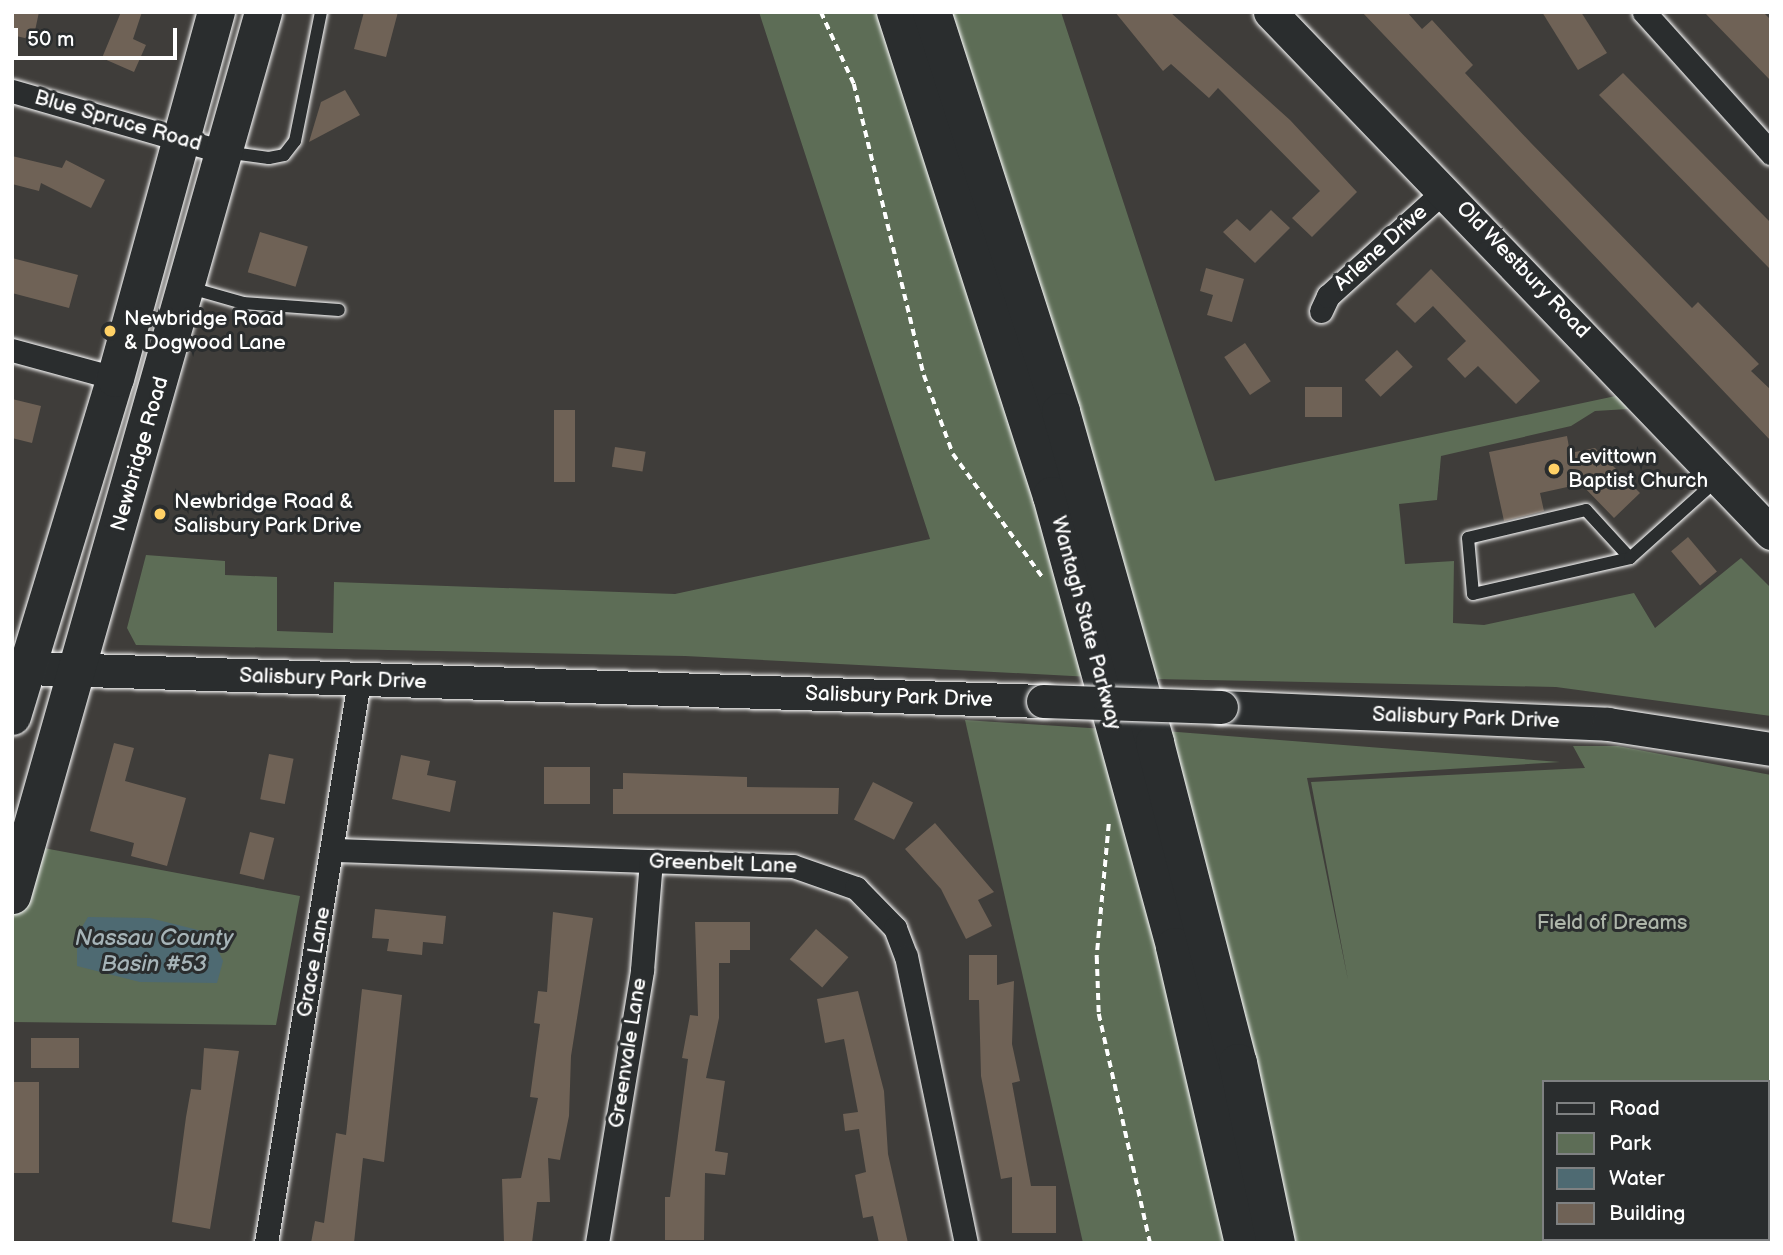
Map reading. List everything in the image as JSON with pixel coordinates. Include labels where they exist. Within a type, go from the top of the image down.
[{"type":"highway","name":"Wantagh State Parkway","points":[[896,12],[1052,496],[1175,947],[1244,1243]]},
{"type":"highway","name":"Wantagh State Parkway","points":[[932,12],[1061,412],[1167,785],[1276,1243]]},
{"type":"main road","points":[[12,716],[19,668],[115,378],[216,12]]},
{"type":"main road","name":"Newbridge Road","points":[[12,895],[79,671],[264,12]]},
{"type":"main road","name":"Old Westbury Road","points":[[1270,12],[1446,190],[1771,533]]},
{"type":"main road","name":"Salisbury Park Drive","points":[[19,668],[1221,707],[1608,724],[1771,749]]},
{"type":"street","points":[[1644,12],[1771,153]]},
{"type":"street","name":"Blue Spruce Road","points":[[12,91],[225,152]]},
{"type":"street","name":"Arlene Drive","points":[[1321,311],[1328,296],[1446,190]]},
{"type":"street","points":[[12,349],[115,378]]},
{"type":"street","name":"Grace Lane","points":[[266,1243],[359,681]]},
{"type":"street","name":"Greenbelt Lane","points":[[333,850],[816,869],[856,888],[883,912],[906,956],[966,1243]]},
{"type":"street","name":"Greenvale Lane","points":[[597,1243],[642,970],[652,861]]},
{"type":"lane","points":[[225,152],[269,158],[284,155],[295,141],[321,12]]},
{"type":"lane","points":[[187,287],[243,303],[339,310]]},
{"type":"lane","points":[[1630,558],[1586,510],[1468,538],[1472,594],[1630,558],[1720,477]]},
{"type":"path","points":[[821,12],[854,84],[924,375],[953,454],[1049,586]]},
{"type":"path","points":[[1109,819],[1097,957],[1099,1014],[1150,1243]]},
{"type":"green space","points":[[759,12],[881,12],[1091,677],[685,656],[136,645],[127,628],[146,555],[225,561],[225,575],[277,577],[277,631],[333,633],[334,582],[675,594],[930,539]]},
{"type":"green space","points":[[951,12],[1061,12],[1215,481],[1625,394],[1628,409],[1595,411],[1571,426],[1441,456],[1437,500],[1399,504],[1405,564],[1454,561],[1453,623],[1484,625],[1634,593],[1655,628],[1741,558],[1771,588],[1771,716],[1556,687],[1153,679]]},
{"type":"green space","points":[[965,720],[1105,729],[1226,1243],[1083,1243]]},
{"type":"green space","name":"Field of Dreams","points":[[1165,731],[1560,762],[1307,778],[1348,980],[1311,782],[1585,768],[1573,746],[1618,746],[1771,775],[1771,1243],[1289,1243]]},
{"type":"green space","points":[[33,846],[300,896],[276,1025],[12,1022],[12,919]]},
{"type":"water","name":"Nassau County Basin #53","points":[[88,917],[150,918],[210,933],[223,961],[217,983],[140,982],[77,966],[77,935]]},
{"type":"building","points":[[12,12],[39,12],[33,40],[12,35]]},
{"type":"building","points":[[121,12],[142,12],[133,39],[146,45],[134,72],[102,58]]},
{"type":"building","points":[[364,12],[398,12],[386,57],[354,49]]},
{"type":"building","points":[[1115,12],[1170,12],[1290,120],[1357,192],[1312,237],[1292,218],[1320,191],[1218,88],[1209,98],[1171,64],[1163,71]]},
{"type":"building","points":[[1362,12],[1407,12],[1422,29],[1432,20],[1473,65],[1465,73],[1531,143],[1692,308],[1698,302],[1759,364],[1751,371],[1771,390],[1771,441]]},
{"type":"building","points":[[1542,12],[1581,12],[1607,53],[1578,70]]},
{"type":"building","points":[[1704,12],[1763,12],[1771,20],[1771,81]]},
{"type":"building","points":[[1623,73],[1771,223],[1771,270],[1599,95]]},
{"type":"building","points":[[345,90],[360,115],[309,142],[321,102]]},
{"type":"building","points":[[12,156],[62,168],[66,160],[105,180],[91,208],[41,183],[39,191],[12,184]]},
{"type":"building","points":[[1271,210],[1290,228],[1255,263],[1223,232],[1237,219],[1250,231]]},
{"type":"building","points":[[260,232],[308,247],[296,287],[248,272]]},
{"type":"building","points":[[12,258],[78,275],[69,308],[12,293]]},
{"type":"building","points":[[1206,268],[1244,279],[1232,322],[1207,315],[1213,295],[1200,291]]},
{"type":"building","points":[[1431,269],[1540,381],[1516,404],[1478,366],[1465,378],[1447,359],[1466,341],[1433,306],[1415,323],[1396,304]]},
{"type":"building","points":[[1245,343],[1271,381],[1250,395],[1224,357]]},
{"type":"building","points":[[1397,350],[1413,367],[1381,397],[1365,380]]},
{"type":"building","points":[[1305,387],[1342,387],[1342,417],[1305,417]]},
{"type":"building","points":[[12,399],[41,406],[32,443],[12,438]]},
{"type":"building","points":[[554,410],[575,410],[575,482],[554,482]]},
{"type":"building","name":"Levittown Baptist Church","points":[[1567,436],[1570,453],[1595,448],[1640,493],[1614,518],[1581,484],[1540,493],[1544,511],[1504,521],[1489,452]]},
{"type":"building","points":[[615,447],[646,452],[642,472],[612,467]]},
{"type":"building","points":[[1688,537],[1717,571],[1700,586],[1671,551]]},
{"type":"building","points":[[114,743],[134,748],[125,781],[186,798],[167,866],[131,856],[134,843],[90,831]]},
{"type":"building","points":[[269,754],[294,759],[285,804],[260,799]]},
{"type":"building","points":[[401,755],[430,761],[427,775],[456,781],[450,812],[392,799]]},
{"type":"building","points":[[544,767],[590,767],[590,804],[544,804]]},
{"type":"building","points":[[623,773],[747,777],[747,787],[839,788],[838,814],[613,814],[613,789],[623,789]]},
{"type":"building","points":[[873,782],[913,802],[894,840],[854,819]]},
{"type":"building","points":[[935,823],[994,892],[978,900],[992,926],[966,939],[941,889],[905,849]]},
{"type":"building","points":[[250,832],[274,838],[264,880],[240,874]]},
{"type":"building","points":[[375,909],[446,916],[443,944],[423,942],[422,955],[387,951],[389,939],[372,938]]},
{"type":"building","points":[[553,912],[593,918],[571,1056],[569,1116],[560,1160],[548,1158],[550,1202],[537,1202],[532,1243],[504,1243],[502,1179],[521,1178],[538,1098],[530,1097],[540,1024],[534,1023],[538,991],[547,992]]},
{"type":"building","points":[[695,922],[750,922],[750,950],[730,950],[730,963],[719,963],[719,1018],[706,1078],[725,1081],[715,1151],[728,1153],[725,1175],[705,1173],[704,1240],[665,1240],[665,1197],[670,1197],[688,1059],[682,1058],[690,1015],[698,1016]]},
{"type":"building","points":[[816,929],[848,957],[822,987],[790,959]]},
{"type":"building","points":[[969,955],[997,955],[997,985],[1014,981],[1012,1044],[1020,1081],[1012,1083],[1031,1186],[1056,1186],[1056,1233],[1012,1233],[1012,1177],[1001,1179],[981,1076],[979,1000],[969,1000]]},
{"type":"building","points":[[362,989],[402,995],[384,1162],[363,1158],[354,1243],[311,1243],[315,1221],[324,1223],[336,1133],[346,1135]]},
{"type":"building","points":[[858,991],[884,1091],[888,1154],[908,1243],[879,1243],[873,1216],[863,1218],[855,1175],[866,1172],[859,1129],[845,1131],[843,1114],[858,1112],[844,1039],[825,1043],[817,999]]},
{"type":"building","points":[[31,1038],[79,1038],[79,1068],[31,1068]]},
{"type":"building","points":[[204,1048],[239,1051],[210,1229],[172,1222],[191,1089],[201,1090]]},
{"type":"building","points":[[12,1082],[39,1082],[39,1173],[12,1173]]},
{"type":"place","name":"Newbridge Road & Dogwood Lane","points":[[110,331]]},
{"type":"place","name":"Levittown Baptist Church","points":[[1554,469]]},
{"type":"place","name":"Newbridge Road & Salisbury Park Drive","points":[[160,514]]}]
